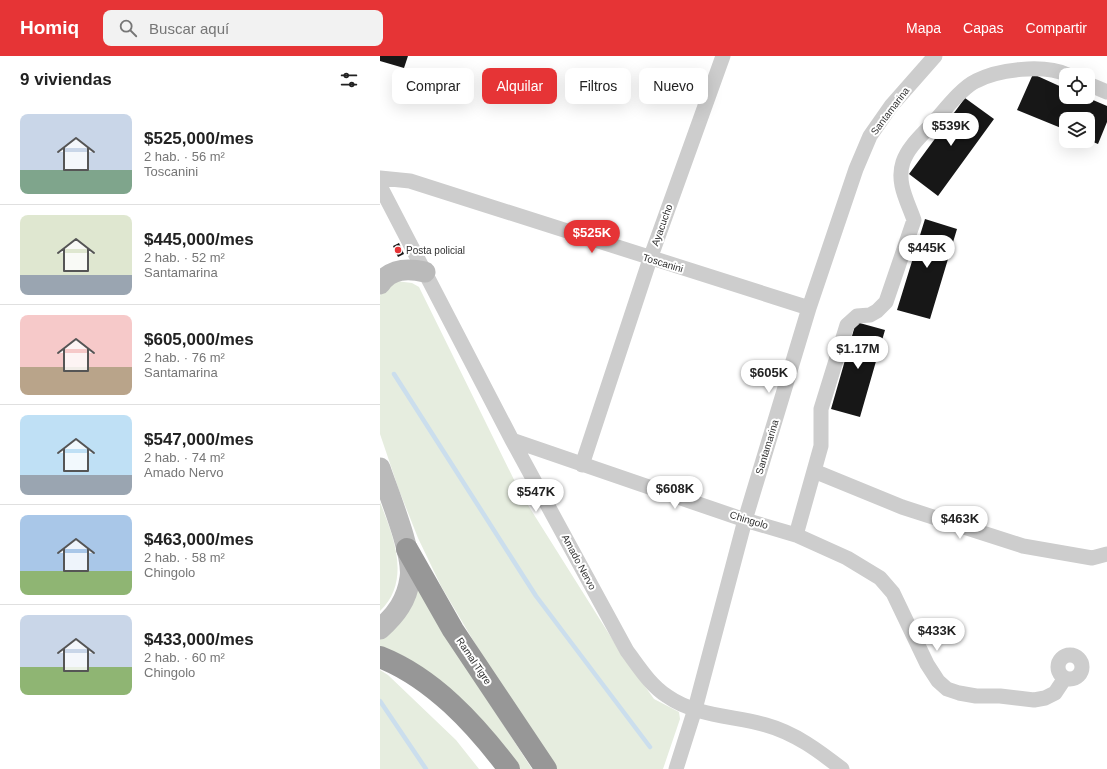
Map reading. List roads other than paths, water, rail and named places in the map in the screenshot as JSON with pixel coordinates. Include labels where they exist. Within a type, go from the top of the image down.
[{"type":"highway","name":"Ramal Tigre","points":[[407,549],[453,630],[546,769]]},
{"type":"highway","points":[[380,657],[412,672],[430,685],[472,724],[509,769]]},
{"type":"main road","points":[[380,284],[391,273],[412,269],[425,272]]},
{"type":"main road","name":"Ramal Tigre","points":[[380,468],[407,549],[411,576],[404,602],[394,616],[380,629]]},
{"type":"street","name":"Ayacucho","points":[[582,465],[650,259],[723,56]]},
{"type":"street","name":"Santamarina","points":[[676,769],[695,709],[745,520],[809,308],[856,169],[870,136],[891,106],[935,56]]},
{"type":"street","points":[[796,535],[821,446],[821,409],[846,325],[856,316],[870,315],[877,311],[886,302],[914,220],[905,200],[901,180],[903,162],[913,144],[960,94],[975,81],[998,73],[1028,69],[1059,71]]},
{"type":"street","points":[[1095,87],[1107,92]]},
{"type":"street","name":"Toscanini","points":[[380,178],[410,181],[650,259],[809,308]]},
{"type":"street","name":"Amado Nervo","points":[[380,186],[512,440],[627,651],[648,680],[667,697],[695,709],[767,725],[788,733],[824,755],[842,769]]},
{"type":"street","name":"Chingolo","points":[[512,440],[745,520],[796,535],[847,558],[880,578],[893,593],[930,668],[938,681],[947,689],[959,694],[1000,696],[1034,700],[1045,698],[1055,693],[1065,678]]},
{"type":"street","points":[[814,471],[902,507],[1023,546],[1092,558],[1107,554]]},
{"type":"waterway","points":[[394,374],[536,596],[650,747]]},
{"type":"waterway","points":[[380,701],[426,769]]},
{"type":"place","name":"Posta policial","points":[[398,250]]}]
